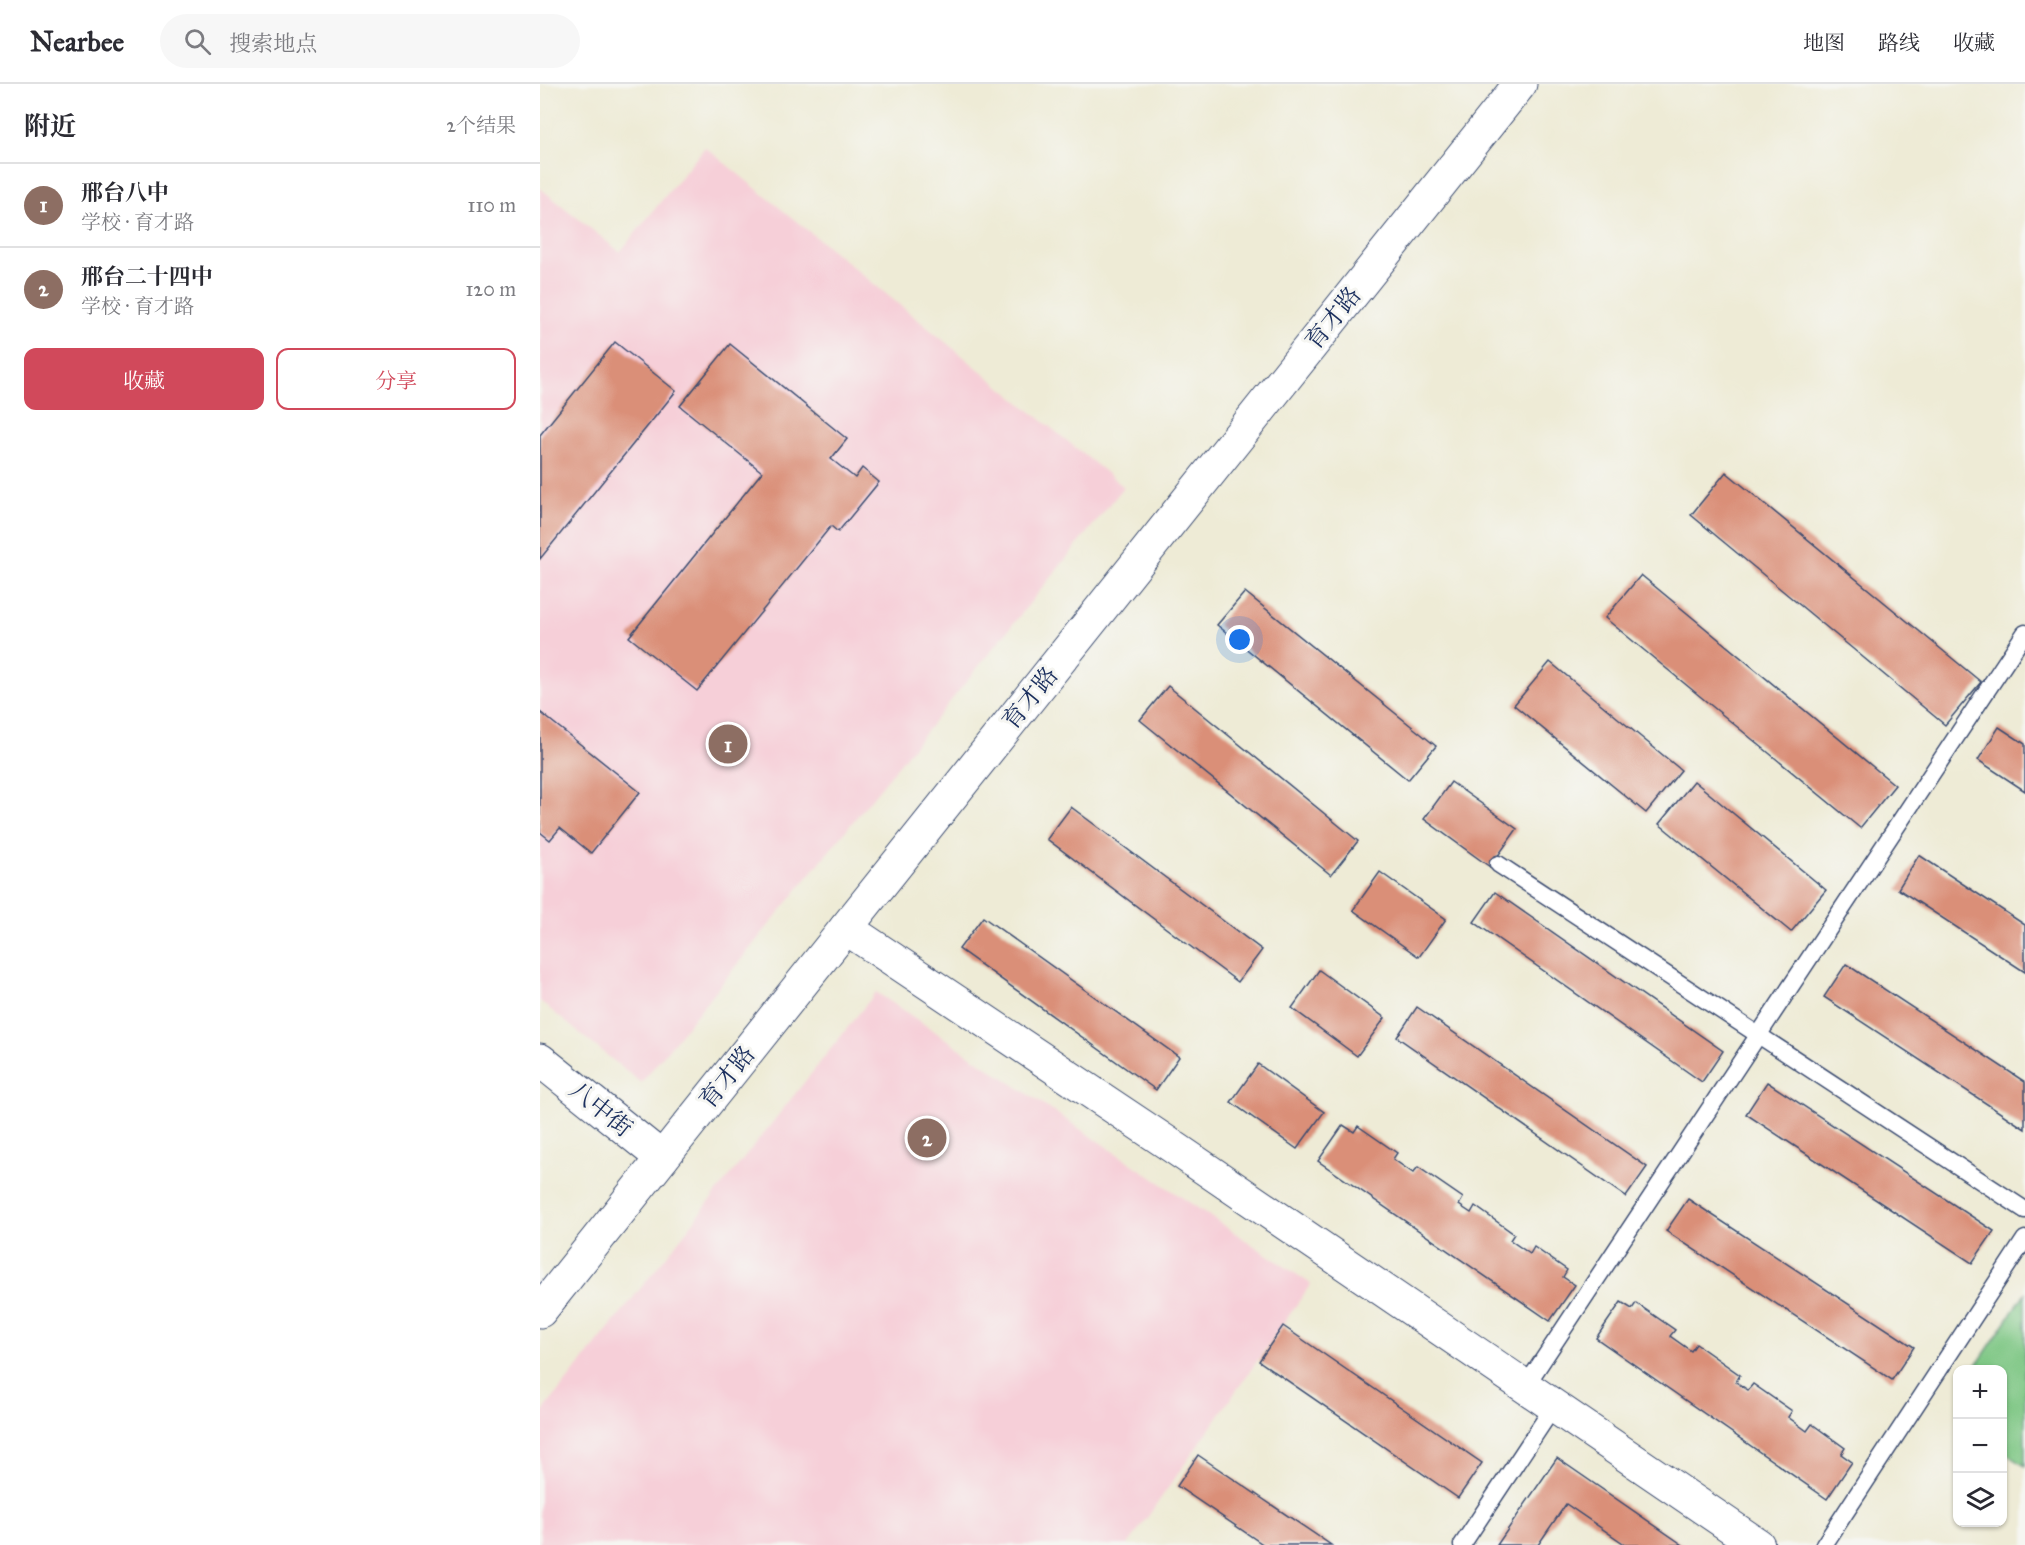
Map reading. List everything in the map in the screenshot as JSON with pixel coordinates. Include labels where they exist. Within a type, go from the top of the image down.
[{"type":"street","name":"育才路","points":[[540,1311],[1520,84]]},
{"type":"street","points":[[846,928],[1162,1139],[1758,1545]]},
{"type":"street","name":"八中街","points":[[540,1060],[662,1158]]},
{"type":"lane","points":[[1525,1387],[2025,633]]},
{"type":"lane","points":[[1498,864],[2025,1210]]},
{"type":"lane","points":[[1824,1545],[2025,1239]]},
{"type":"lane","points":[[1462,1545],[1554,1406]]},
{"type":"shaded area","points":[[705,147],[1124,487],[641,1083],[540,1001],[540,188],[620,252]]},
{"type":"shaded area","points":[[876,992],[1311,1284],[1128,1545],[540,1545],[540,1415]]},
{"type":"green space","points":[[2025,1293],[2025,1466],[2007,1454],[2007,1365],[1977,1365]]},
{"type":"building","points":[[615,342],[676,391],[540,559],[540,435]]},
{"type":"building","points":[[730,344],[847,439],[831,459],[855,478],[862,468],[879,482],[838,532],[831,526],[697,691],[629,637],[762,472],[680,406]]},
{"type":"building","points":[[1726,472],[1981,682],[1945,725],[1691,515]]},
{"type":"building","points":[[1641,575],[1895,785],[1860,828],[1605,618]]},
{"type":"building","points":[[1245,592],[1436,746],[1408,780],[1217,625]]},
{"type":"building","points":[[1550,662],[1681,770],[1646,813],[1514,705]]},
{"type":"building","points":[[1168,686],[1358,841],[1331,875],[1140,720]]},
{"type":"building","points":[[540,712],[640,792],[591,853],[560,828],[550,840],[540,832]]},
{"type":"building","points":[[1999,727],[2025,744],[2025,791],[1978,760]]},
{"type":"building","points":[[1694,781],[1826,890],[1791,932],[1659,824]]},
{"type":"building","points":[[1451,782],[1517,829],[1490,867],[1424,819]]},
{"type":"building","points":[[1071,807],[1262,950],[1238,982],[1047,839]]},
{"type":"building","points":[[1919,855],[2025,925],[2025,972],[1898,889]]},
{"type":"building","points":[[1380,872],[1446,919],[1419,957],[1353,910]]},
{"type":"building","points":[[1495,892],[1723,1051],[1702,1082],[1474,922]]},
{"type":"building","points":[[983,917],[1179,1057],[1156,1090],[959,949]]},
{"type":"building","points":[[1846,964],[2025,1082],[2025,1129],[1824,997]]},
{"type":"building","points":[[1319,970],[1385,1018],[1357,1056],[1292,1008]]},
{"type":"building","points":[[1417,1007],[1647,1167],[1626,1197],[1397,1037]]},
{"type":"building","points":[[1258,1064],[1324,1112],[1297,1149],[1231,1102]]},
{"type":"building","points":[[1767,1082],[1994,1231],[1972,1263],[1746,1114]]},
{"type":"building","points":[[1343,1125],[1354,1132],[1358,1126],[1397,1153],[1393,1159],[1413,1173],[1418,1167],[1463,1198],[1459,1205],[1471,1213],[1475,1206],[1514,1234],[1510,1240],[1530,1254],[1534,1247],[1567,1270],[1563,1277],[1575,1285],[1550,1321],[1318,1161]]},
{"type":"building","points":[[1688,1199],[1914,1347],[1892,1380],[1666,1231]]},
{"type":"building","points":[[1621,1302],[1632,1309],[1636,1303],[1675,1330],[1670,1336],[1691,1351],[1696,1344],[1740,1375],[1736,1382],[1748,1390],[1753,1384],[1792,1411],[1788,1417],[1807,1431],[1812,1424],[1845,1448],[1841,1454],[1852,1462],[1827,1499],[1596,1338]]},
{"type":"building","points":[[1283,1326],[1482,1463],[1458,1498],[1259,1361]]},
{"type":"building","points":[[1198,1455],[1331,1545],[1264,1545],[1177,1486]]},
{"type":"building","points":[[1557,1458],[1683,1545],[1626,1545],[1566,1504],[1538,1545],[1497,1545]]},
{"type":"place","name":"邢台八中","points":[[728,744]]},
{"type":"place","name":"邢台二十四中","points":[[927,1138]]}]
